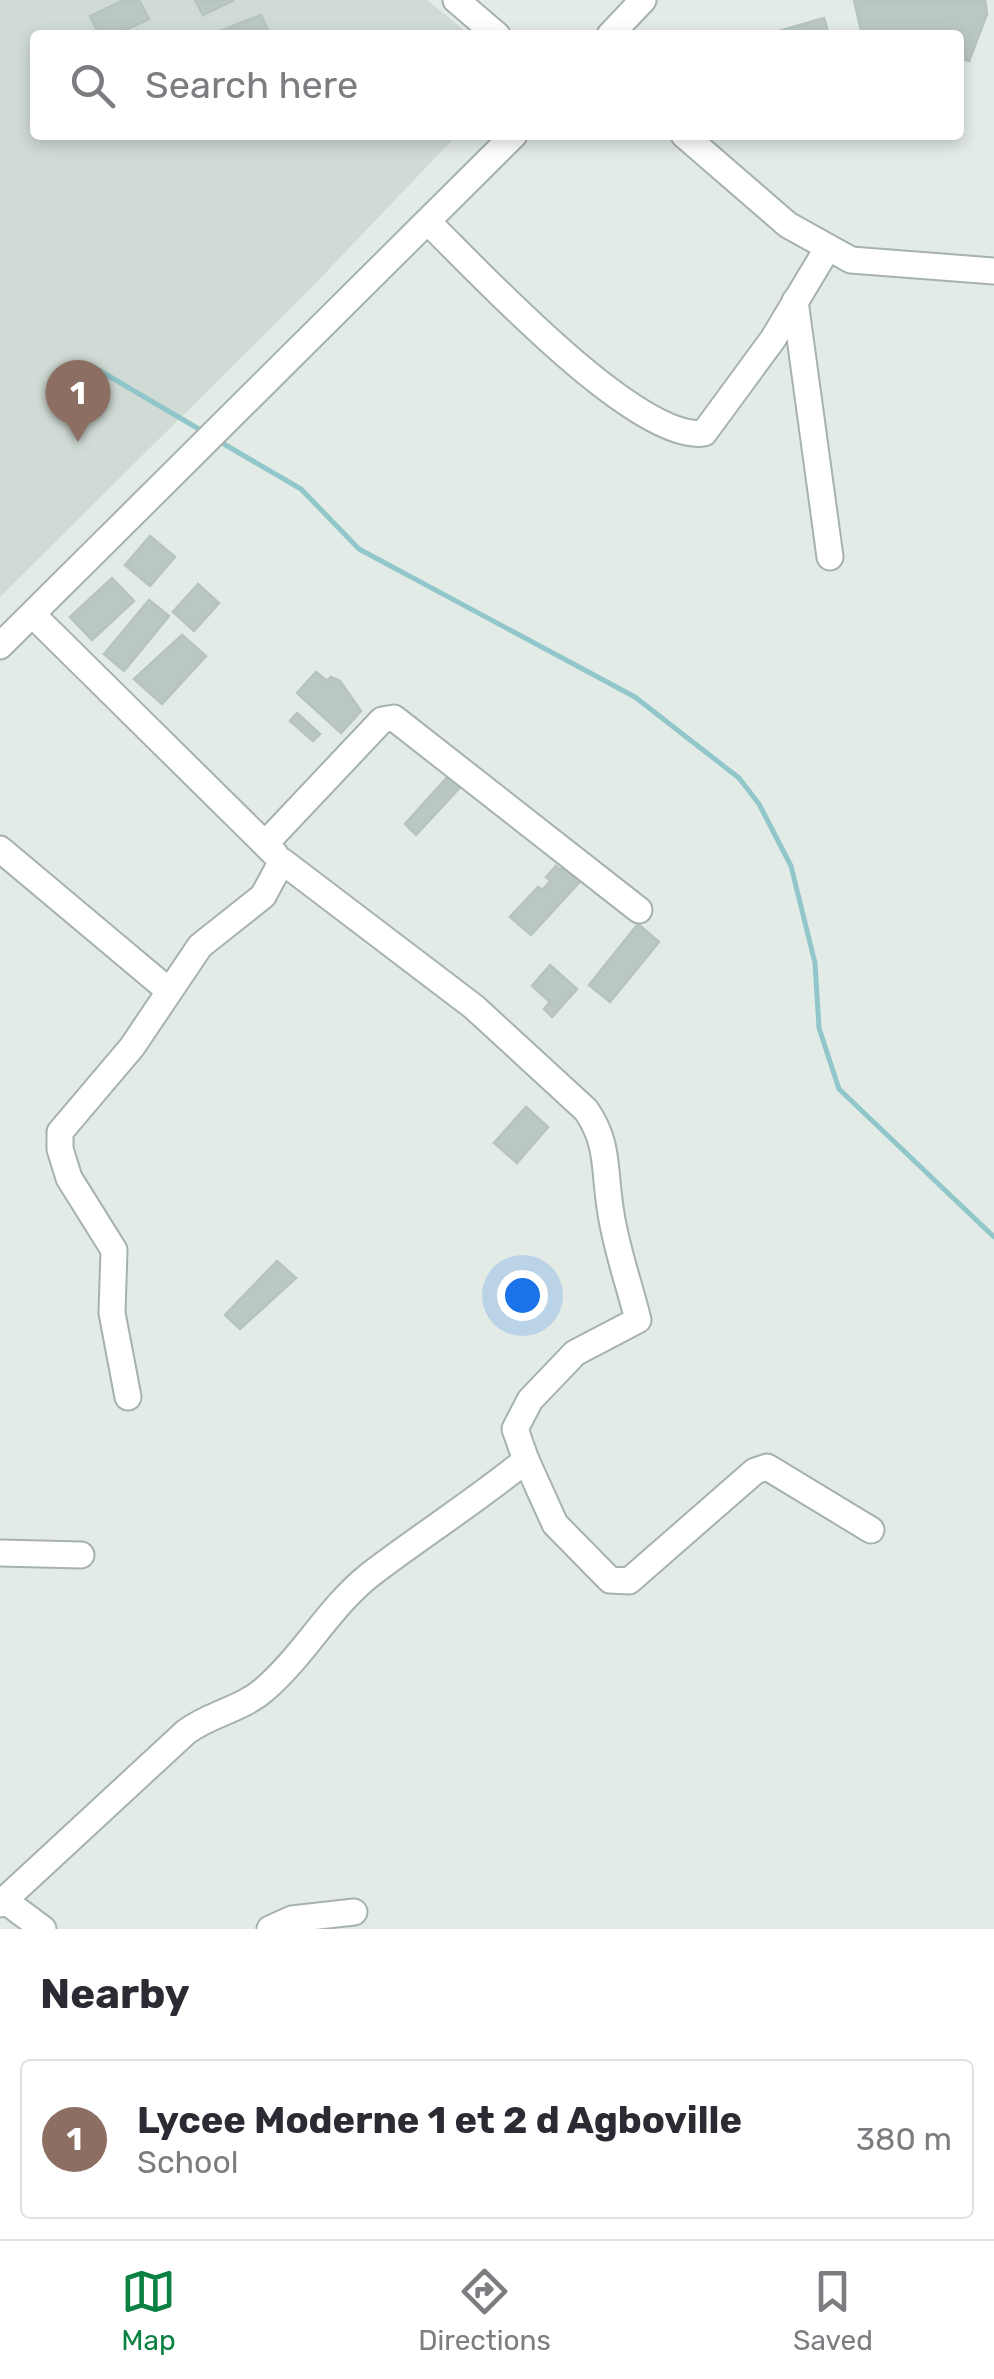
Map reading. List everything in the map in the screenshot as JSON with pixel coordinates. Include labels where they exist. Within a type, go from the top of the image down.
[{"type":"street","points":[[456,0],[492,30]]},
{"type":"street","points":[[615,30],[643,0]]},
{"type":"street","points":[[0,646],[509,140]]},
{"type":"street","points":[[690,140],[788,225],[851,260],[994,271]]},
{"type":"street","points":[[428,222],[517,310],[605,387],[671,430],[688,435],[704,433],[774,339],[827,249]]},
{"type":"street","points":[[795,301],[830,557]]},
{"type":"street","points":[[33,615],[273,852],[474,1007],[586,1110],[601,1131],[609,1206],[638,1320],[586,1344],[530,1400],[515,1428],[556,1524],[610,1580],[629,1581],[755,1471],[767,1467],[871,1530]]},
{"type":"street","points":[[128,1397],[112,1312],[114,1250],[69,1178],[60,1149],[60,1132],[132,1047],[168,990],[186,972],[210,936],[230,926],[263,896],[273,852],[382,720],[394,718],[639,910]]},
{"type":"street","points":[[0,848],[168,990]]},
{"type":"street","points":[[43,1929],[2,1902],[186,1732],[201,1721],[242,1706],[266,1689],[325,1616],[370,1575],[467,1509],[526,1460]]},
{"type":"street","points":[[0,1553],[81,1554]]},
{"type":"street","points":[[270,1929],[292,1919],[354,1912]]},
{"type":"shaded area","points":[[0,0],[427,0],[464,30],[30,30],[30,140],[452,140],[312,287],[0,597]]},
{"type":"building","points":[[124,0],[139,0],[149,19],[126,30],[97,30],[90,16]]},
{"type":"building","points":[[195,0],[234,0],[203,15]]},
{"type":"building","points":[[854,0],[985,0],[987,14],[969,61],[964,60],[964,30],[861,30]]},
{"type":"building","points":[[261,15],[268,30],[223,30]]},
{"type":"building","points":[[824,18],[828,30],[782,30]]},
{"type":"building","points":[[150,536],[175,557],[150,586],[125,565]]},
{"type":"building","points":[[112,578],[134,601],[92,640],[70,617]]},
{"type":"building","points":[[198,584],[219,603],[194,631],[173,612]]},
{"type":"building","points":[[149,600],[169,616],[124,671],[104,654]]},
{"type":"building","points":[[182,635],[206,656],[162,704],[134,679]]},
{"type":"building","points":[[316,672],[327,681],[331,677],[340,681],[361,711],[341,733],[297,693]]},
{"type":"building","points":[[297,713],[320,734],[313,741],[290,721]]},
{"type":"building","points":[[451,773],[463,784],[416,835],[405,824]]},
{"type":"building","points":[[569,861],[585,876],[531,935],[510,917],[538,887],[542,890],[551,881],[546,877],[556,866],[561,870]]},
{"type":"building","points":[[638,924],[659,942],[610,1002],[589,985]]},
{"type":"building","points":[[550,965],[577,989],[552,1017],[544,1009],[550,1002],[532,986]]},
{"type":"building","points":[[526,1107],[548,1127],[517,1163],[494,1143]]},
{"type":"building","points":[[277,1261],[296,1278],[240,1329],[225,1315]]},
{"type":"waterway","points":[[90,365],[204,432]]},
{"type":"waterway","points":[[217,440],[301,489],[359,549],[635,697],[739,778],[759,804],[791,866],[815,963],[819,1028],[839,1089],[994,1237]]},
{"type":"place","name":"Lycee Moderne 1 et 2 d Agboville","points":[[78,442]]}]
